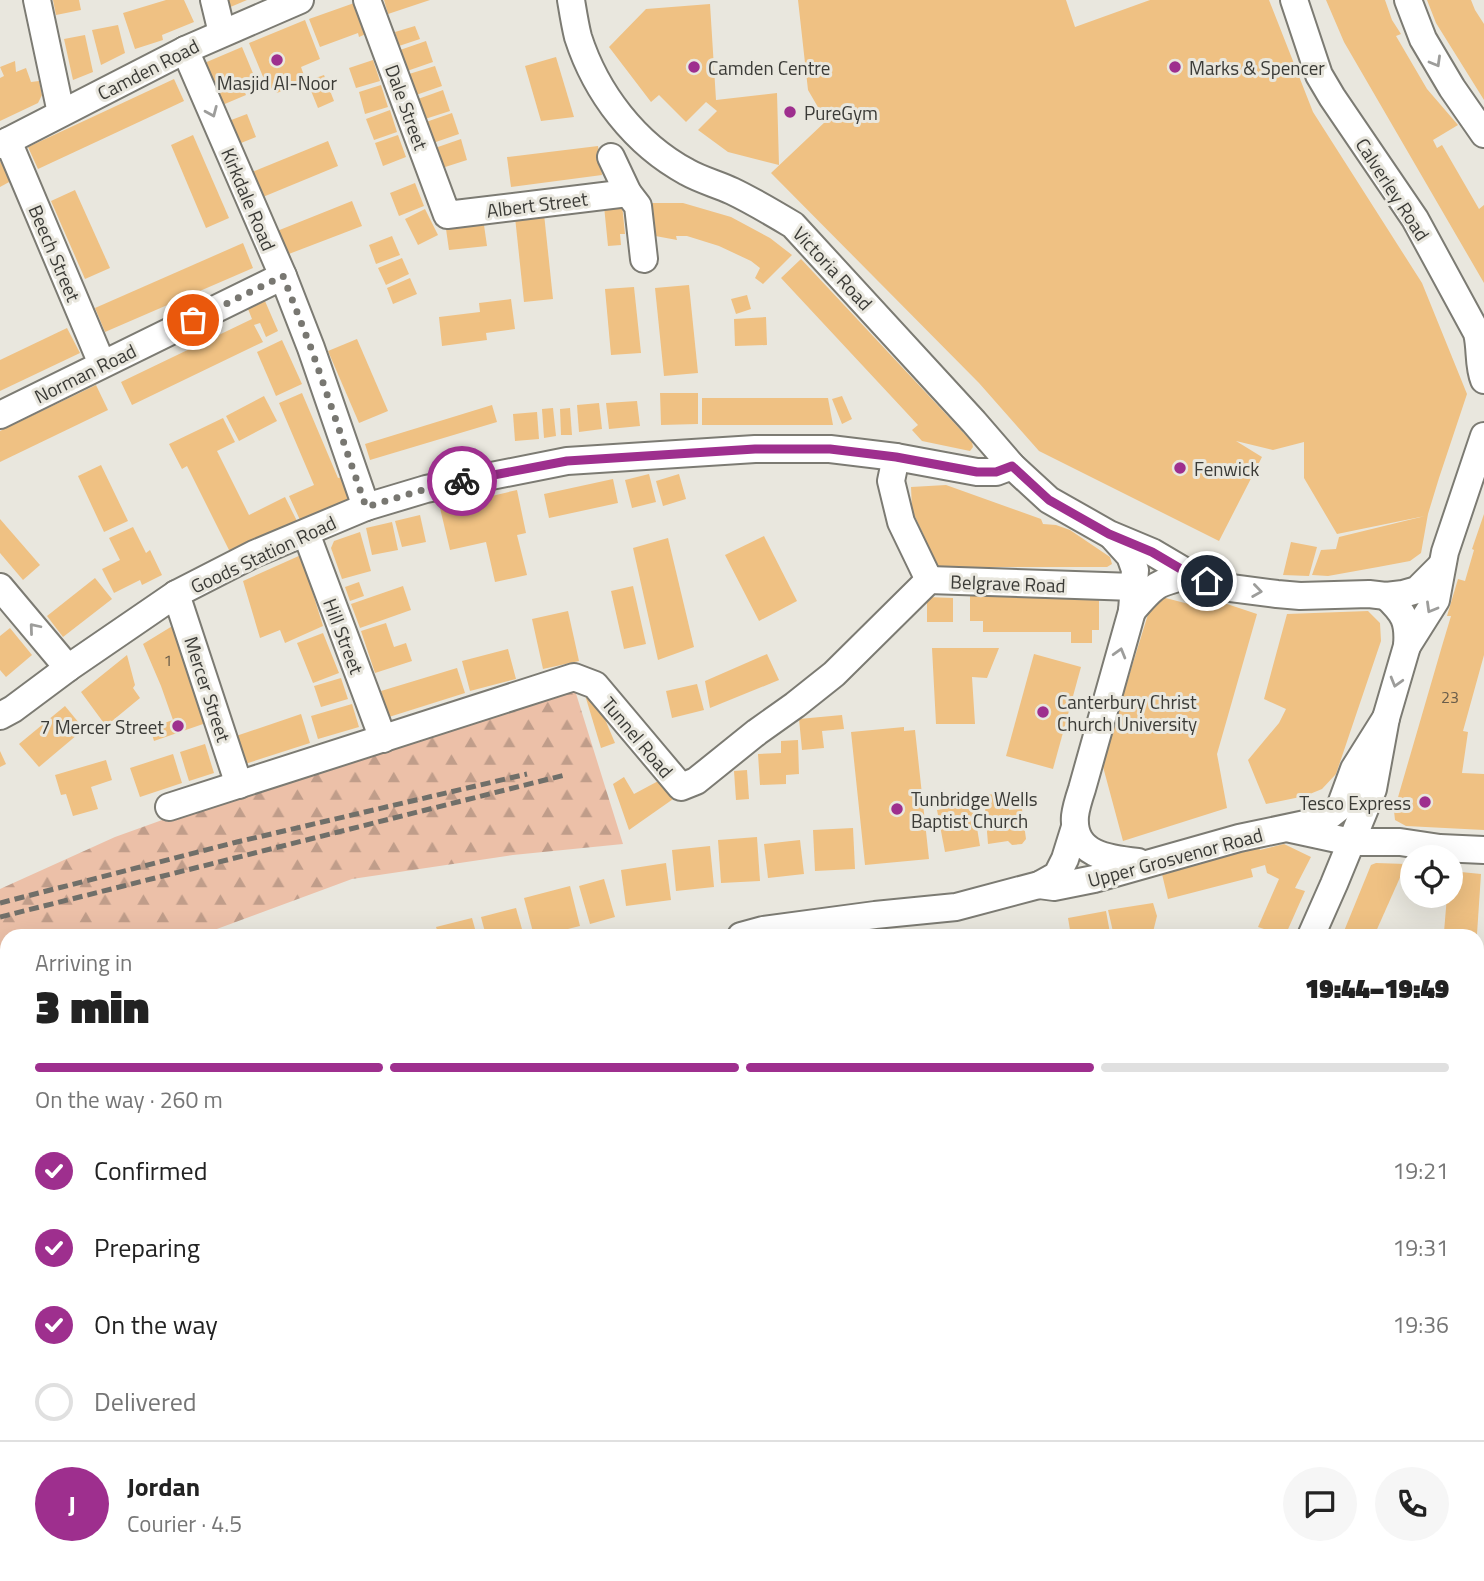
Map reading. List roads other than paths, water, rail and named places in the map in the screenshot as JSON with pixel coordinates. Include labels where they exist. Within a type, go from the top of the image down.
[{"type":"street","points":[[37,0],[61,113]]},
{"type":"street","points":[[214,0],[222,33]]},
{"type":"street","name":"Camden Road","points":[[4,143],[185,50],[300,0]]},
{"type":"street","name":"Dale Street","points":[[367,0],[447,215]]},
{"type":"street","name":"Victoria Road","points":[[571,0],[578,37],[597,83],[624,122],[641,140],[660,156],[688,173],[742,196],[793,225],[1012,466]]},
{"type":"street","name":"Calverley Road","points":[[1294,0],[1319,75],[1415,219],[1477,333],[1480,371],[1484,380]]},
{"type":"street","points":[[1408,0],[1423,39],[1452,89],[1484,134]]},
{"type":"street","name":"Kirkdale Road","points":[[185,50],[283,276],[366,507]]},
{"type":"street","name":"Beech Street","points":[[4,143],[103,364]]},
{"type":"street","points":[[611,157],[628,193],[638,206],[644,260]]},
{"type":"street","name":"Albert Street","points":[[447,215],[628,193]]},
{"type":"street","name":"Norman Road","points":[[0,415],[283,276]]},
{"type":"street","points":[[1407,646],[1436,600],[1441,566],[1484,436]]},
{"type":"street","name":"Goods Station Road","points":[[6,713],[176,594],[254,554],[366,507],[426,489],[567,461],[755,449],[830,449],[896,457],[977,472],[996,472],[1012,466]]},
{"type":"street","name":"Belgrave Road","points":[[896,457],[891,481],[901,522],[929,580],[1133,599]]},
{"type":"street","points":[[1012,466],[1049,500],[1109,534],[1152,552],[1191,575],[1223,587],[1300,596],[1386,596],[1417,590],[1441,566]]},
{"type":"street","name":"Hill Street","points":[[306,533],[383,739]]},
{"type":"street","points":[[1109,534],[1130,556],[1135,570],[1133,599]]},
{"type":"street","points":[[1133,599],[1161,583],[1191,575]]},
{"type":"street","name":"Tunnel Road","points":[[169,807],[574,677],[595,685],[681,786],[696,781],[834,674],[929,580]]},
{"type":"street","points":[[0,587],[68,668]]},
{"type":"street","name":"Mercer Street","points":[[176,594],[239,785]]},
{"type":"street","points":[[1314,929],[1373,789],[1386,718],[1407,646],[1407,624],[1402,610],[1386,596]]},
{"type":"street","name":"Upper Grosvenor Road","points":[[770,929],[956,907],[1039,885],[1057,875],[1075,827],[1075,814],[1133,599]]},
{"type":"street","points":[[1286,828],[1310,823],[1330,815],[1340,807],[1354,769],[1386,718]]},
{"type":"street","points":[[1373,789],[1382,825],[1396,842]]},
{"type":"street","points":[[1075,827],[1083,845],[1099,855],[1150,863]]},
{"type":"street","points":[[1286,828],[1318,844],[1327,855],[1335,884]]},
{"type":"street","name":"Upper Grosvenor Road","points":[[1039,885],[1070,885],[1239,838],[1286,828],[1351,842],[1396,842],[1440,848],[1484,849]]},
{"type":"railway","points":[[0,903],[237,842],[527,774]]},
{"type":"railway","points":[[0,917],[565,775]]},
{"type":"place","name":"Masjid Al-Noor","points":[[277,60]]},
{"type":"place","name":"Camden Centre","points":[[694,67]]},
{"type":"place","name":"Marks & Spencer","points":[[1175,67]]},
{"type":"place","name":"PureGym","points":[[790,112]]},
{"type":"place","name":"Fenwick","points":[[1180,468]]},
{"type":"place","name":"Canterbury Christ Church University","points":[[1043,712]]},
{"type":"place","name":"7 Mercer Street","points":[[178,726]]},
{"type":"place","name":"Tesco Express","points":[[1425,802]]},
{"type":"place","name":"Tunbridge Wells Baptist Church","points":[[897,809]]}]
